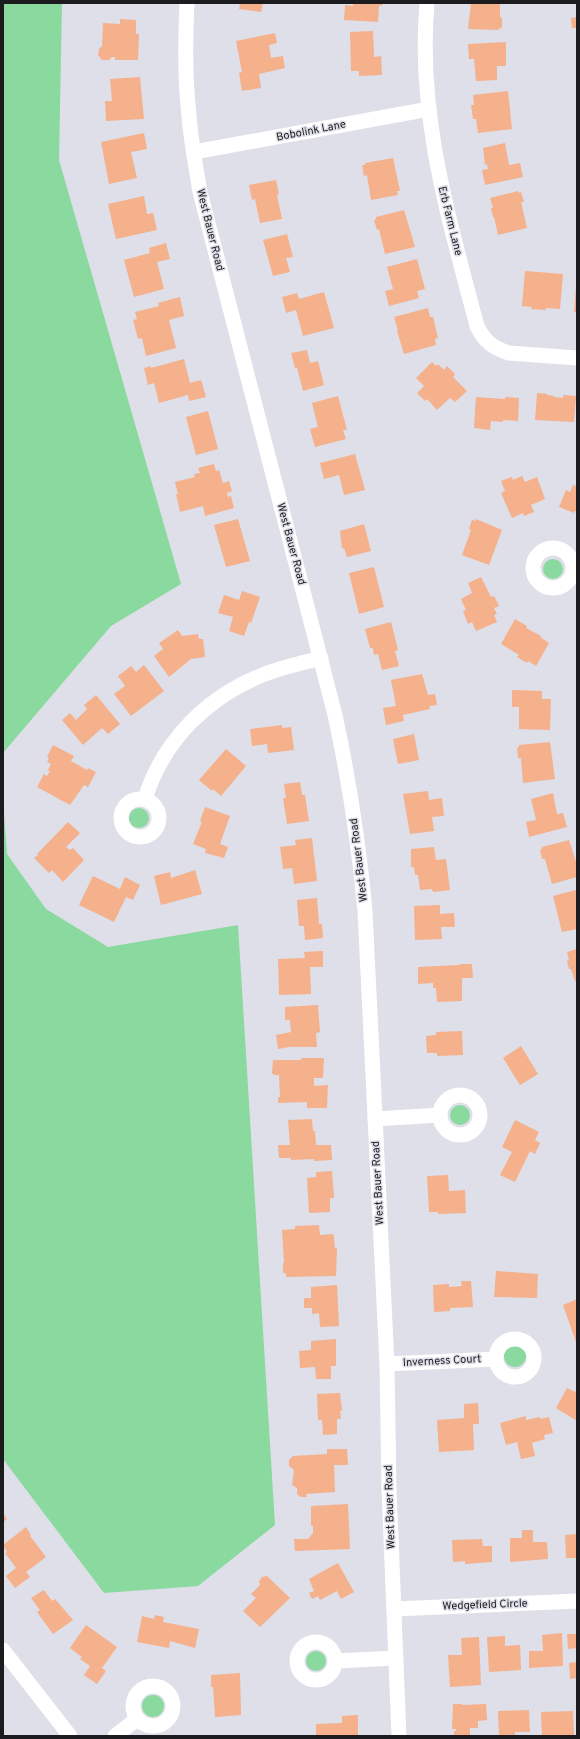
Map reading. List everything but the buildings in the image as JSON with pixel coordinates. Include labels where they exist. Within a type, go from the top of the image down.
[{"type":"street","name":"West Bauer Road","points":[[187,3],[185,42],[186,88],[194,152],[204,210],[321,658],[347,771],[360,853],[365,911],[387,1364],[389,1489],[399,1736]]},
{"type":"street","name":"Erb Farm Lane","points":[[427,3],[426,58],[428,109],[441,187],[477,326],[483,337],[492,346],[509,353],[577,358]]},
{"type":"street","name":"Bobolink Lane","points":[[194,152],[428,109]]},
{"type":"street","points":[[145,799],[154,772],[166,752],[185,728],[208,706],[220,697],[266,673],[321,658]]},
{"type":"street","points":[[375,1119],[440,1116]]},
{"type":"street","name":"Inverness Court","points":[[387,1364],[496,1359]]},
{"type":"street","name":"Wedgefield Circle","points":[[394,1609],[577,1601]]},
{"type":"street","points":[[3,1650],[70,1736]]},
{"type":"street","points":[[335,1661],[396,1658]]},
{"type":"street","points":[[115,1736],[137,1719]]},
{"type":"green space","points":[[3,3],[62,3],[59,160],[181,584],[111,626],[3,753]]},
{"type":"green space","points":[[553,559],[560,562],[563,569],[560,576],[553,579],[546,576],[543,569],[546,562]]},
{"type":"green space","points":[[3,798],[7,854],[46,909],[108,947],[238,925],[275,1525],[198,1586],[104,1593],[3,1459]]},
{"type":"green space","points":[[135,808],[143,808],[149,814],[149,822],[143,828],[135,828],[129,822],[129,814]]},
{"type":"green space","points":[[460,1105],[467,1108],[470,1115],[467,1122],[460,1125],[453,1122],[450,1115],[453,1108]]},
{"type":"green space","points":[[515,1345],[523,1348],[526,1356],[523,1364],[515,1367],[507,1364],[504,1356],[507,1348]]},
{"type":"green space","points":[[316,1651],[323,1654],[326,1661],[323,1668],[316,1671],[309,1668],[306,1661],[309,1654]]},
{"type":"green space","points":[[153,1695],[161,1698],[164,1706],[161,1714],[153,1717],[145,1714],[142,1706],[145,1698]]}]
